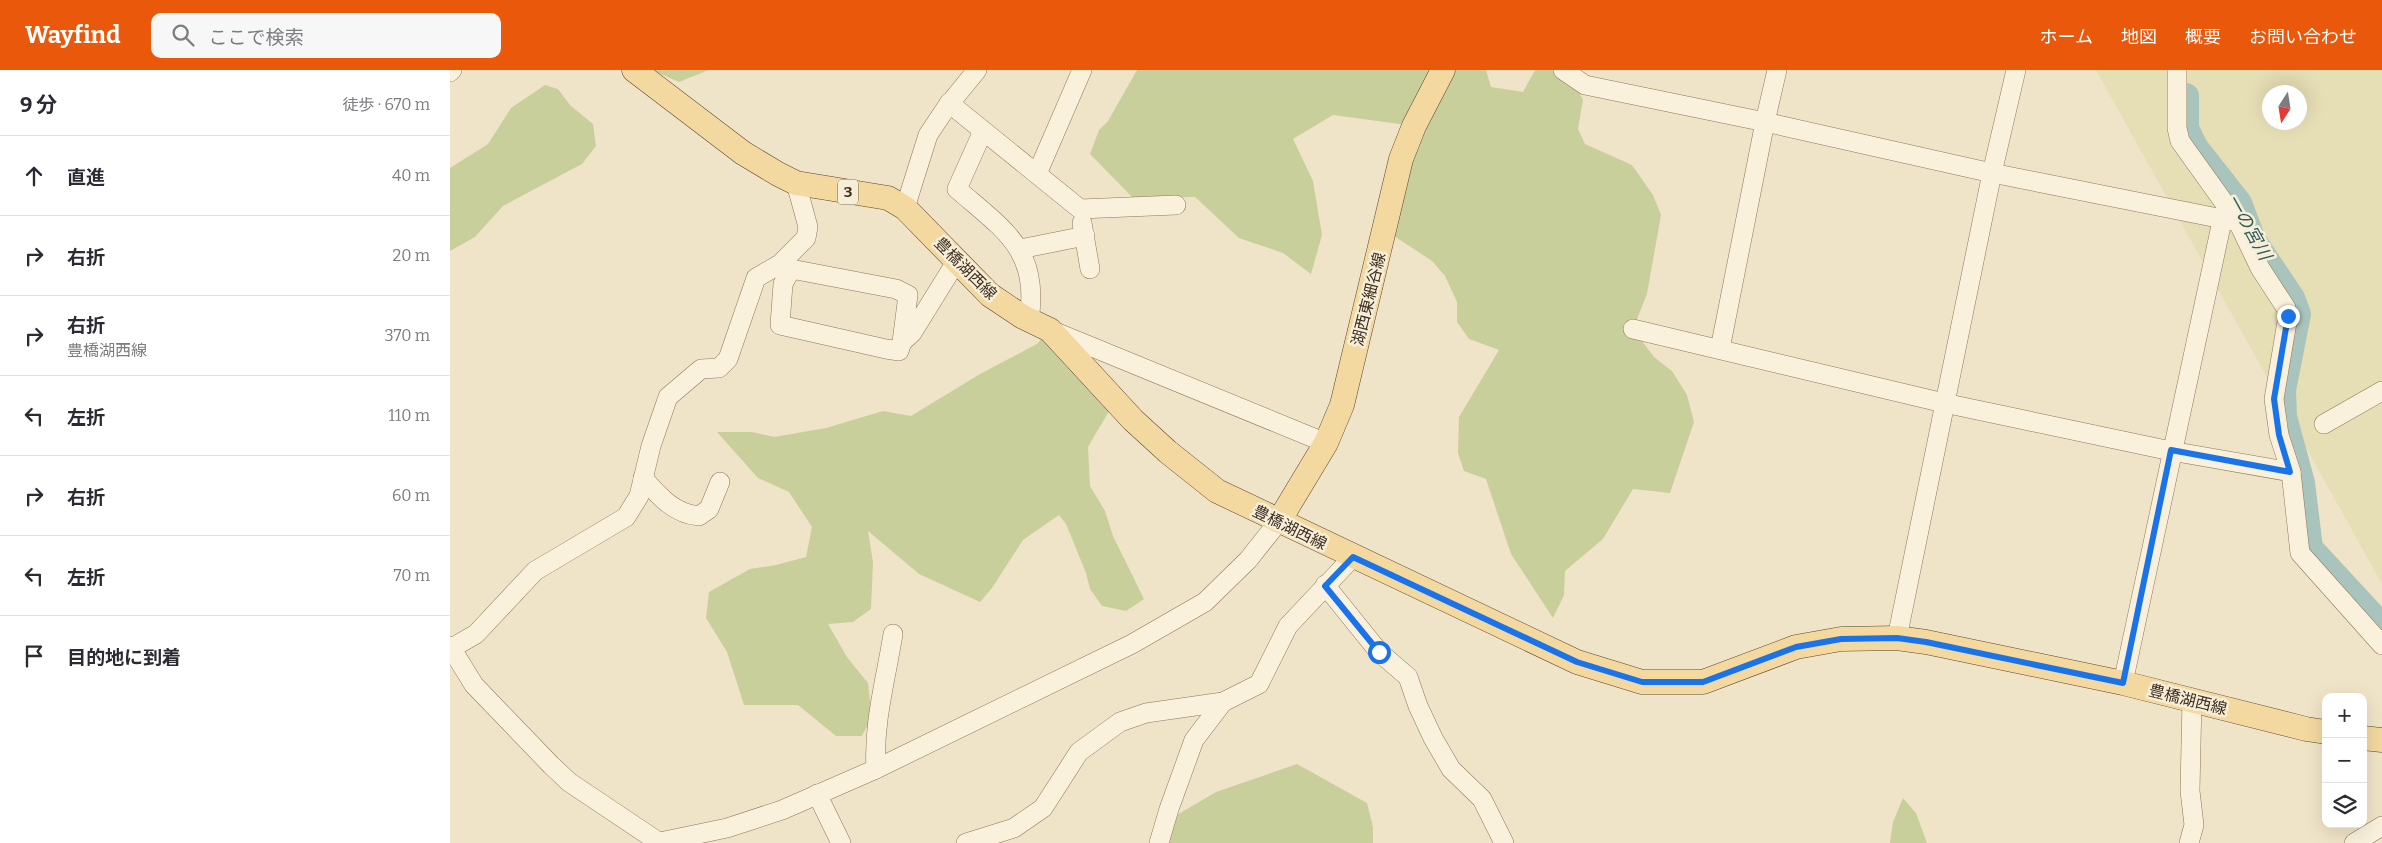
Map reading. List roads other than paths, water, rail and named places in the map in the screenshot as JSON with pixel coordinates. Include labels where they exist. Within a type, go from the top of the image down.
[{"type":"main road","name":"豊橋湖西線","points":[[634,70],[743,153],[796,183],[888,198],[905,208],[990,295],[1040,325],[1133,420],[1168,452],[1217,492],[1577,662],[1642,682],[1703,682],[1796,647],[1841,639],[1897,638],[1926,642],[2123,683],[2192,699],[2306,730],[2322,732]]},
{"type":"main road","name":"湖西東細谷線","points":[[1279,521],[1326,443],[1342,405],[1401,159],[1414,126],[1443,70]]},
{"type":"main road","points":[[2367,738],[2382,740]]},
{"type":"street","points":[[905,208],[928,135],[949,103],[976,70]]},
{"type":"street","points":[[1037,174],[1082,70]]},
{"type":"street","points":[[1563,70],[1585,85],[1765,122],[1992,173],[2230,222]]},
{"type":"street","points":[[1720,349],[1777,70]]},
{"type":"street","points":[[1897,638],[1944,402],[1992,173],[2016,70]]},
{"type":"street","points":[[2177,70],[2177,128],[2180,141],[2286,308],[2288,316],[2274,399],[2279,435],[2290,472],[2300,553],[2382,645]]},
{"type":"street","points":[[949,103],[1080,209],[1090,269]]},
{"type":"street","points":[[983,131],[957,189],[1002,228],[1020,249],[1029,273],[1040,325],[1326,443]]},
{"type":"street","points":[[660,843],[569,782],[557,771],[474,685],[450,648],[476,634],[535,570],[626,517],[639,496],[651,446],[668,397],[701,369],[719,368],[728,360],[756,278],[780,264],[806,238],[808,227],[796,183]]},
{"type":"street","points":[[1080,209],[1176,205]]},
{"type":"street","points":[[2123,683],[2171,450],[2230,222]]},
{"type":"street","points":[[1020,249],[1085,236]]},
{"type":"street","points":[[902,342],[908,295],[896,289],[791,269],[783,284],[780,325],[899,351],[902,342],[912,333],[956,262]]},
{"type":"street","points":[[1633,330],[1944,402],[2171,450],[2290,472]]},
{"type":"street","points":[[2324,424],[2382,390]]},
{"type":"street","points":[[643,478],[664,501],[689,515],[699,516],[709,509],[720,482]]},
{"type":"street","points":[[656,843],[727,828],[782,810],[876,769],[1132,644],[1205,602],[1248,560],[1279,521]]},
{"type":"street","points":[[966,843],[1014,828],[1043,808],[1079,752],[1120,722],[1146,713],[1223,702],[1259,684],[1288,626],[1353,557]]},
{"type":"street","points":[[1325,586],[1379,652],[1408,677],[1418,706],[1433,738],[1451,769],[1482,799],[1504,843]]},
{"type":"street","points":[[876,769],[874,743],[876,723],[893,634]]},
{"type":"street","points":[[2189,843],[2194,825],[2190,791],[2192,699]]},
{"type":"street","points":[[1159,843],[1194,740],[1223,702]]},
{"type":"street","points":[[817,794],[841,843]]},
{"type":"street","points":[[2354,843],[2382,826]]},
{"type":"waterway","name":"一の宮川","points":[[2186,96],[2186,128],[2195,147],[2239,203],[2253,240],[2292,298],[2298,314],[2283,390],[2284,417],[2302,483],[2310,548],[2382,626]]}]
